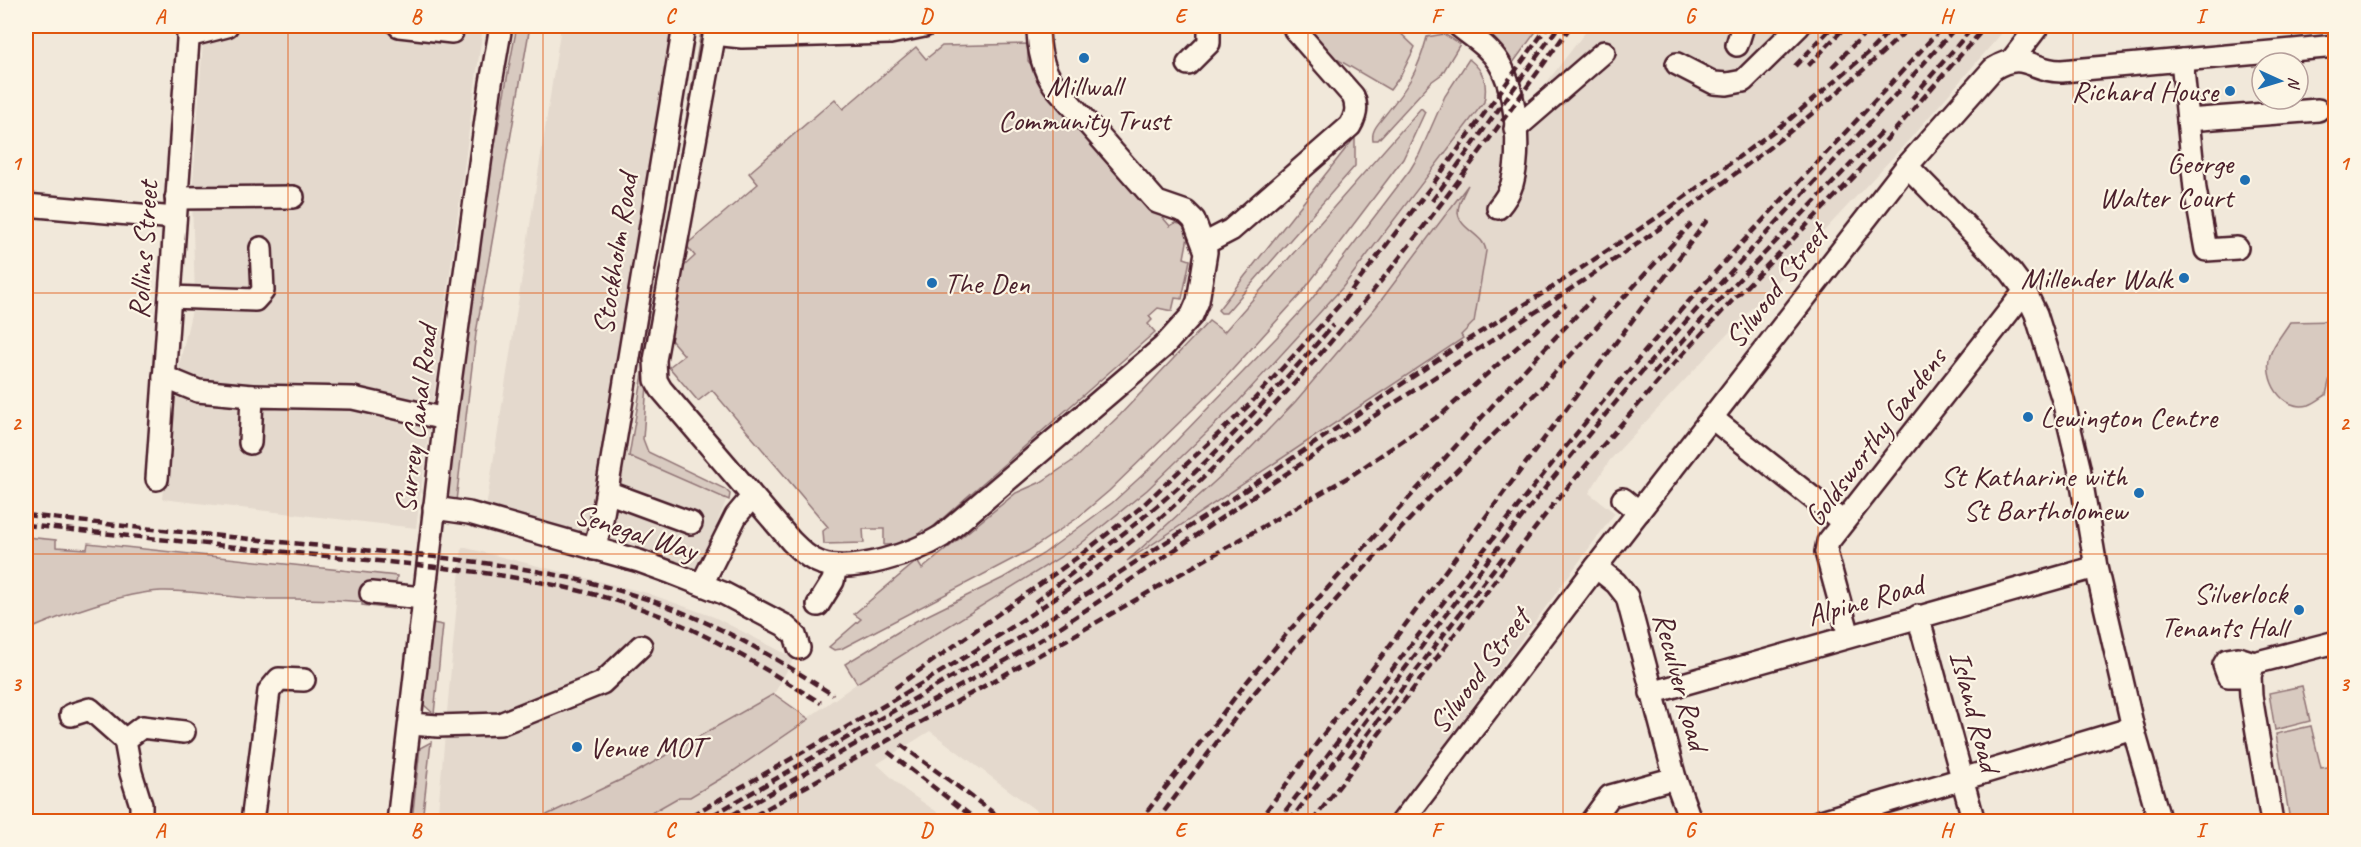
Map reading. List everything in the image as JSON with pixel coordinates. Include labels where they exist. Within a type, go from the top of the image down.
[{"type":"street","points":[[188,31],[227,26]]},
{"type":"street","points":[[399,26],[453,32]]},
{"type":"street","name":"Surrey Canal Road","points":[[398,822],[445,419],[491,83],[501,26]]},
{"type":"street","name":"Stockholm Road","points":[[594,549],[607,492],[684,26]]},
{"type":"street","points":[[924,26],[902,32],[742,37],[715,30],[655,370],[662,389],[802,552],[821,563],[836,566],[851,566],[901,556],[933,542],[960,522],[1163,347],[1192,315],[1198,301],[1206,258],[1204,244],[1190,215],[1157,202],[1054,85],[1042,62],[1038,44],[1038,26]]},
{"type":"street","points":[[1188,64],[1209,44],[1209,26]]},
{"type":"street","points":[[1204,244],[1231,230],[1350,126],[1353,120],[1357,107],[1353,96],[1295,30],[1294,26]]},
{"type":"street","points":[[1459,26],[1490,50],[1501,65],[1514,106],[1515,129],[1511,186],[1498,208]]},
{"type":"street","points":[[1677,64],[1714,83],[1727,84],[1743,81],[1799,26]]},
{"type":"street","points":[[2012,60],[2038,26]]},
{"type":"street","name":"Rollins Street","points":[[157,479],[188,31]]},
{"type":"street","points":[[2012,60],[2028,62],[2051,72],[2336,46]]},
{"type":"street","points":[[1515,129],[1604,52]]},
{"type":"street","name":"Silwood Street","points":[[1402,822],[1596,567],[1631,505],[1712,418],[1907,166],[1993,69],[2012,60]]},
{"type":"street","points":[[2182,60],[2195,189],[2206,250],[2237,248]]},
{"type":"street","points":[[2188,120],[2318,110]]},
{"type":"street","points":[[1907,166],[2011,272],[2025,291],[2040,325],[2063,400],[2079,467],[2096,567],[2133,728],[2160,822]]},
{"type":"street","points":[[26,205],[176,208],[293,197]]},
{"type":"street","points":[[170,297],[255,300],[263,291],[261,248]]},
{"type":"street","name":"Goldsworthy Gardens","points":[[1849,636],[1826,552],[1828,542],[2025,291]]},
{"type":"street","points":[[164,377],[198,391],[252,396],[353,398],[445,419]]},
{"type":"street","points":[[250,443],[252,396]]},
{"type":"street","points":[[1712,418],[1843,522]]},
{"type":"street","points":[[607,492],[691,523]]},
{"type":"street","points":[[702,584],[736,516],[752,496]]},
{"type":"street","name":"Senegal Way","points":[[434,508],[469,513],[639,561],[702,584],[784,625],[795,635],[799,648]]},
{"type":"street","points":[[818,605],[833,581],[836,566]]},
{"type":"street","name":"Reculver Road","points":[[1596,567],[1616,583],[1627,597],[1675,778],[1690,822]]},
{"type":"street","name":"Alpine Road","points":[[1652,693],[2096,567]]},
{"type":"street","points":[[371,593],[423,598]]},
{"type":"street","name":"Island Road","points":[[1918,616],[1974,822]]},
{"type":"street","points":[[2272,822],[2251,696],[2252,670],[2336,642]]},
{"type":"street","points":[[410,724],[438,726],[500,724],[602,683],[641,646]]},
{"type":"street","points":[[252,822],[269,691],[279,680],[304,680]]},
{"type":"street","points":[[71,716],[90,709],[125,740],[131,773],[141,806],[141,822]]},
{"type":"street","points":[[125,740],[142,727],[184,732]]},
{"type":"street","points":[[1818,822],[2133,728]]},
{"type":"street","points":[[1591,822],[1610,796],[1675,778]]},
{"type":"shaded area","points":[[204,26],[483,26],[416,528],[162,499],[171,400],[195,297],[192,197]]},
{"type":"shaded area","points":[[517,26],[530,26],[476,333],[456,501],[449,499],[446,491],[460,374],[486,199]]},
{"type":"shaded area","points":[[561,26],[693,26],[646,307],[628,451],[727,498],[699,569],[738,588],[726,606],[617,564],[465,523],[486,508]]},
{"type":"shaded area","points":[[702,26],[707,26],[647,384],[643,439],[648,452],[725,489],[730,494],[729,500],[629,456]]},
{"type":"shaded area","points":[[1393,26],[1415,47],[1401,75],[1390,90],[1335,58],[1308,29]]},
{"type":"shaded area","points":[[1491,26],[1540,26],[1510,67],[1485,35]]},
{"type":"shaded area","points":[[1590,26],[2008,26],[1909,140],[1610,460],[1589,493],[1615,513],[1388,821],[1050,821],[930,731],[877,764],[905,790],[950,821],[644,822],[644,817],[679,797],[690,797],[736,769],[863,679],[1078,546],[1191,449],[1281,357],[1410,201],[1484,102],[1528,107]]},
{"type":"shaded area","points":[[1444,34],[1460,44],[1442,74],[1431,82],[1378,140],[1373,140],[1376,127],[1411,79],[1427,37]]},
{"type":"shaded area","name":"The Den","points":[[1028,44],[1028,61],[1170,226],[1175,223],[1190,226],[1184,258],[1190,260],[1182,299],[1175,298],[1172,311],[1158,308],[1149,316],[1152,320],[1148,324],[1155,332],[926,533],[923,530],[907,544],[884,545],[884,529],[863,529],[864,543],[824,544],[823,531],[828,527],[712,390],[698,401],[669,367],[684,355],[671,340],[682,268],[695,256],[686,245],[758,184],[749,173],[835,99],[843,109],[916,47],[926,59],[942,46]]},
{"type":"shaded area","points":[[1469,59],[1484,78],[1484,102],[1342,288],[1237,403],[1147,490],[1078,546],[857,683],[845,664],[916,621],[1003,578],[1043,554],[1112,503],[1148,470],[1311,300],[1410,170],[1445,96]]},
{"type":"shaded area","points":[[1421,108],[1425,112],[1403,159],[1300,295],[1223,380],[1109,491],[1076,519],[1028,551],[841,649],[834,650],[829,647],[861,619],[854,614],[917,561],[922,569],[1016,493],[1041,482],[1071,462],[1120,415],[1209,321],[1224,332]]},
{"type":"shaded area","points":[[1355,137],[1355,166],[1226,313],[1221,313],[1218,310]]},
{"type":"shaded area","points":[[1468,185],[1459,205],[1459,218],[1481,240],[1486,251],[1474,322],[1461,335],[1463,338],[1127,561],[1244,455],[1295,402],[1376,307]]},
{"type":"shaded area","points":[[2335,321],[2335,355],[2326,395],[2309,405],[2290,404],[2276,392],[2269,374],[2270,355],[2274,346],[2290,322]]},
{"type":"shaded area","points":[[26,537],[56,540],[56,547],[87,549],[88,543],[397,576],[393,609],[362,605],[362,602],[262,599],[161,591],[111,600],[26,631]]},
{"type":"shaded area","points":[[462,547],[647,593],[714,617],[794,658],[774,694],[631,775],[534,821],[437,822]]},
{"type":"shaded area","points":[[433,623],[443,625],[434,714],[424,705]]},
{"type":"shaded area","points":[[2302,686],[2310,721],[2275,730],[2269,693]]},
{"type":"shaded area","points":[[774,694],[809,719],[732,772],[690,797],[679,797],[644,817],[644,821],[534,821],[631,775]]},
{"type":"shaded area","points":[[2311,726],[2321,768],[2335,766],[2335,821],[2290,821],[2276,734]]},
{"type":"shaded area","points":[[431,742],[422,821],[412,821],[420,748]]},
{"type":"railway","points":[[895,688],[1078,557],[1140,508],[1249,405],[1344,300],[1430,188],[1548,26]]},
{"type":"railway","points":[[1432,201],[1559,26]]},
{"type":"railway","points":[[680,822],[863,718],[983,646],[1098,567],[1186,495],[1283,395],[1371,294],[1453,188],[1571,26]]},
{"type":"railway","points":[[1795,66],[1833,26]]},
{"type":"railway","points":[[1808,66],[1846,26]]},
{"type":"railway","points":[[1832,67],[1872,26]]},
{"type":"railway","points":[[701,822],[1018,639],[1244,491],[1461,344],[1556,285],[1659,216],[1790,119],[1868,53],[1894,26]]},
{"type":"railway","points":[[720,822],[1040,640],[1317,453],[1573,287],[1714,190],[1782,138],[1848,84],[1911,26]]},
{"type":"railway","points":[[1277,822],[1459,582],[1599,406],[1720,267],[1943,26]]},
{"type":"railway","points":[[1289,822],[1455,603],[1627,389],[1708,297],[1957,26]]},
{"type":"railway","points":[[1912,98],[1974,26]]},
{"type":"railway","points":[[1312,822],[1552,506],[1598,451],[1732,301],[1853,178],[1986,26]]},
{"type":"railway","points":[[1653,374],[1726,293],[1882,132]]},
{"type":"railway","points":[[1258,822],[1708,219]]},
{"type":"railway","points":[[1156,822],[1255,692],[1350,584],[1433,494],[1536,393],[1691,224]]},
{"type":"railway","points":[[1139,822],[1288,632],[1529,365],[1593,298]]},
{"type":"railway","points":[[743,822],[1352,475],[1443,413],[1566,304]]},
{"type":"railway","points":[[1035,602],[1137,523],[1195,472],[1266,400],[1333,325]]},
{"type":"railway","points":[[26,515],[487,563],[564,577],[640,597],[691,616],[764,652],[833,695]]},
{"type":"railway","points":[[26,525],[462,570],[586,592],[626,604],[686,627],[726,647],[821,703]]},
{"type":"railway","points":[[1350,757],[1503,557]]},
{"type":"railway","points":[[901,745],[1006,822]]},
{"type":"railway","points":[[888,752],[979,822]]},
{"type":"place","name":"Millwall Community Trust","points":[[1084,58]]},
{"type":"place","name":"Richard House","points":[[2230,91]]},
{"type":"place","name":"George Walter Court","points":[[2245,180]]},
{"type":"place","name":"Millender Walk","points":[[2184,278]]},
{"type":"place","name":"The Den","points":[[932,283]]},
{"type":"place","name":"Lewington Centre","points":[[2028,417]]},
{"type":"place","name":"St Katharine with St Bartholomew","points":[[2139,493]]},
{"type":"place","name":"Silverlock Tenants Hall","points":[[2299,610]]},
{"type":"place","name":"Venue MOT","points":[[577,747]]}]
